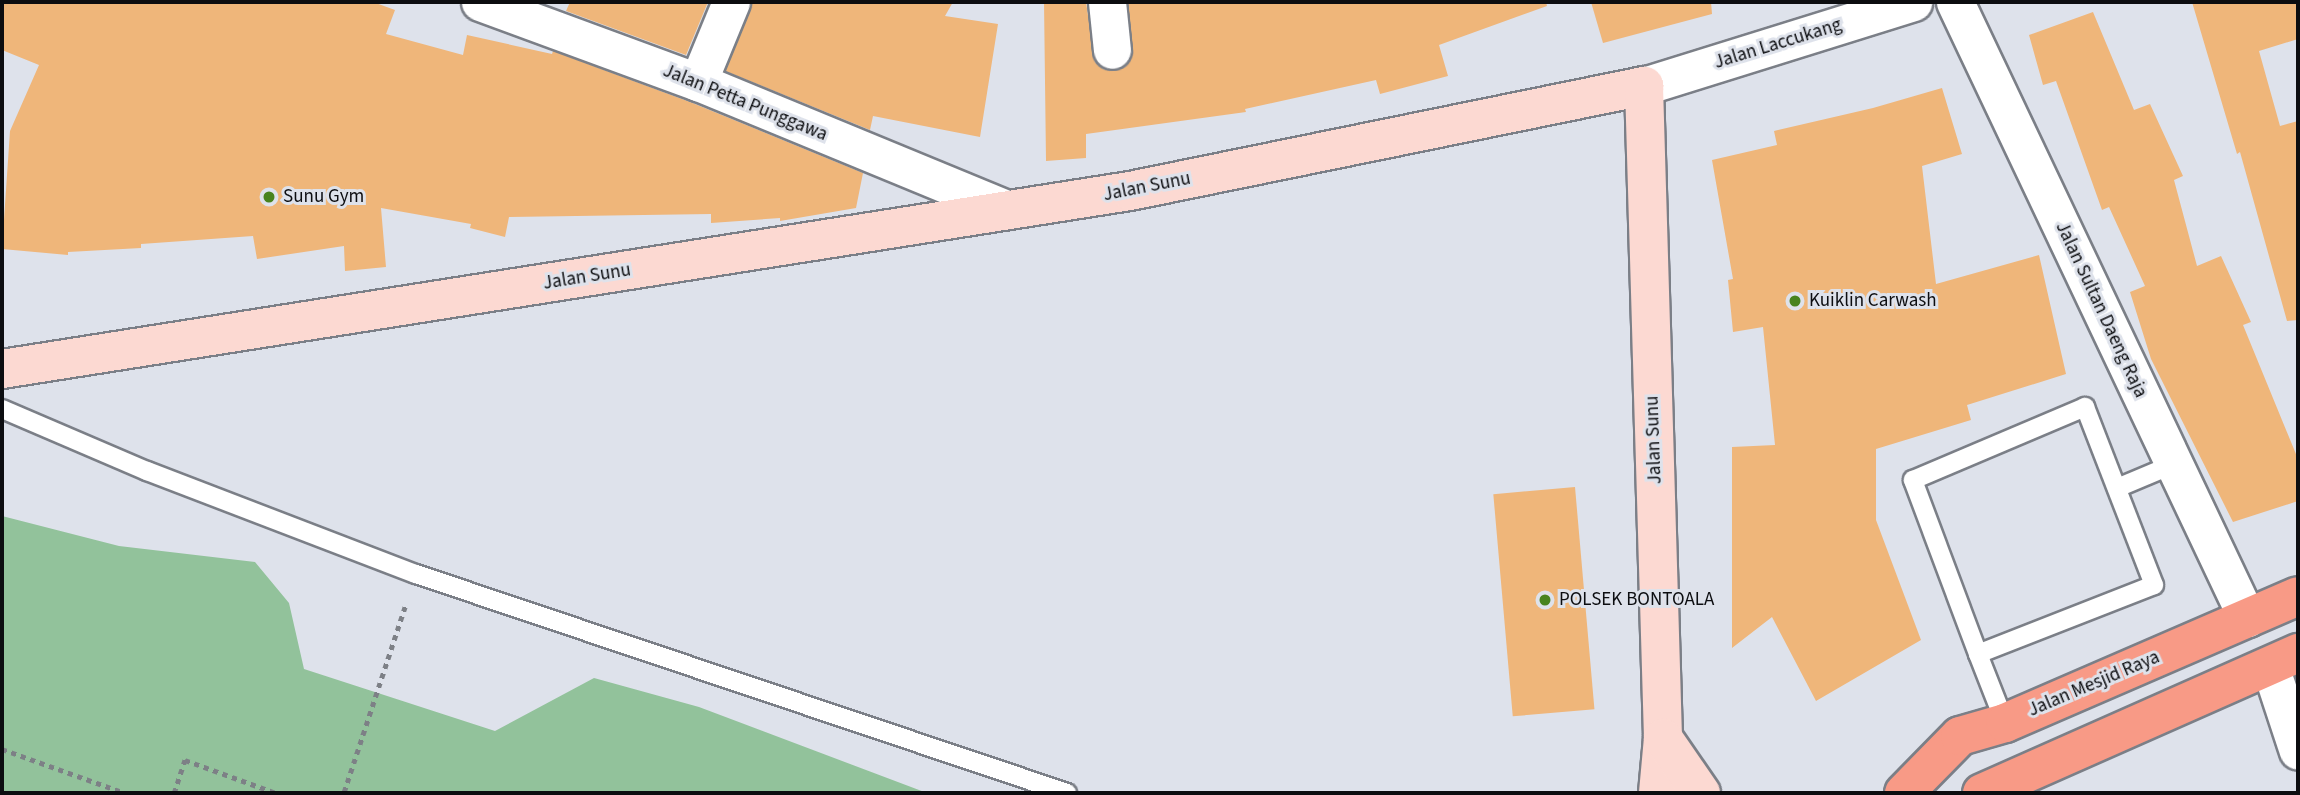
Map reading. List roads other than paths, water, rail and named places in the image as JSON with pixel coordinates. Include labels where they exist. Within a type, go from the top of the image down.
[{"type":"highway","name":"Jalan Mesjid Raya","points":[[1904,793],[1960,736],[2005,723],[2298,596]]},
{"type":"highway","points":[[1982,793],[2284,659]]},
{"type":"main road","name":"Jalan Sunu","points":[[2,369],[1130,191],[1644,86],[1663,738],[1658,793]]},
{"type":"main road","points":[[1663,738],[1701,793]]},
{"type":"street","name":"Jalan Petta Punggawa","points":[[480,2],[698,82],[1008,210]]},
{"type":"street","points":[[698,82],[731,2]]},
{"type":"street","points":[[1107,2],[1112,50]]},
{"type":"street","name":"Jalan Laccukang","points":[[1644,86],[1913,2]]},
{"type":"street","name":"Jalan Sultan Daeng Raja","points":[[1955,2],[2247,618]]},
{"type":"street","points":[[2284,659],[2298,751]]},
{"type":"lane","points":[[1978,654],[2154,585],[2085,407],[1913,480],[1978,654],[2005,723]]},
{"type":"lane","points":[[2,409],[147,471],[416,574],[1067,793]]},
{"type":"lane","points":[[2117,488],[2174,464]]},
{"type":"place","name":"Sunu Gym","points":[[269,197]]},
{"type":"place","name":"Kuiklin Carwash","points":[[1795,301]]},
{"type":"place","name":"POLSEK BONTOALA","points":[[1545,600]]}]
